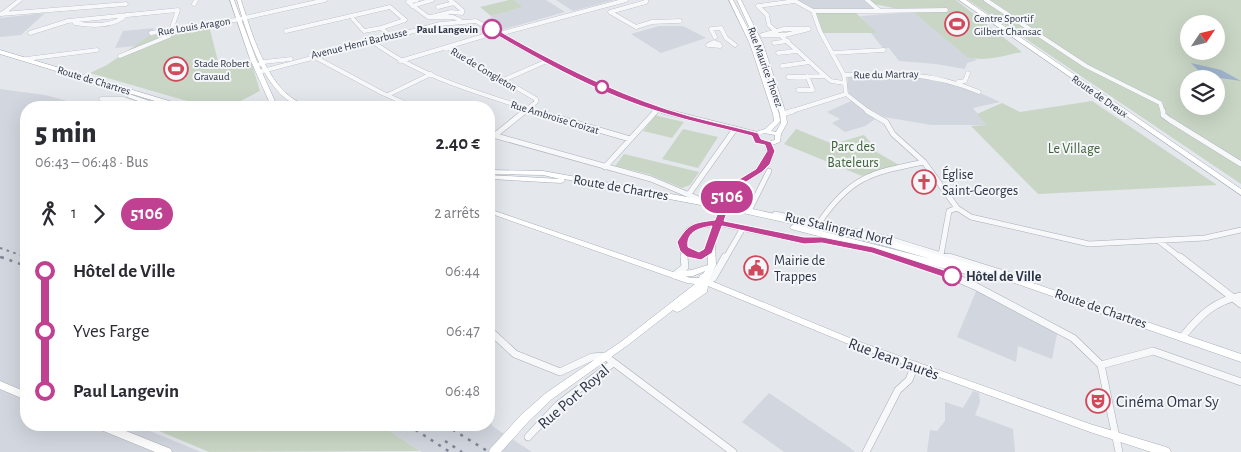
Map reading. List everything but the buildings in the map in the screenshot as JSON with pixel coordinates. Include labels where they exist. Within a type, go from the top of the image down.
[{"type":"main road","name":"Route de Dreux","points":[[962,0],[1240,192]]},
{"type":"main road","name":"Route de Chartres","points":[[0,52],[164,101]]},
{"type":"main road","name":"Route de Chartres","points":[[0,57],[142,101]]},
{"type":"main road","name":"Route de Chartres","points":[[495,172],[544,173],[744,210],[862,236],[1008,278],[1241,357]]},
{"type":"main road","name":"Route de Chartres","points":[[495,177],[565,182],[756,219],[861,243],[1006,283],[1241,363]]},
{"type":"street","points":[[1,15],[20,0]]},
{"type":"street","points":[[232,0],[280,92],[294,101]]},
{"type":"street","points":[[239,0],[241,19],[257,69],[272,101]]},
{"type":"street","name":"Rue Louis Aragon","points":[[151,33],[241,19],[325,0]]},
{"type":"street","points":[[417,0],[408,2],[431,18],[444,21],[479,21],[547,61],[657,109],[755,134],[767,131],[778,134],[778,141],[768,144],[758,141],[755,134]]},
{"type":"street","points":[[412,6],[432,0]]},
{"type":"street","points":[[400,61],[626,0]]},
{"type":"street","points":[[646,0],[646,2],[610,12],[636,27],[652,22],[680,21]]},
{"type":"street","name":"Rue Maurice Thorez","points":[[731,0],[752,44],[784,123],[778,134]]},
{"type":"street","name":"Rue Maurice Thorez","points":[[739,0],[759,35],[779,114],[777,121],[767,131]]},
{"type":"street","points":[[844,83],[831,81],[825,76],[769,24],[767,15],[758,6],[795,0],[813,11],[946,10]]},
{"type":"street","points":[[866,0],[880,11]]},
{"type":"street","points":[[986,0],[1086,66],[1160,103],[1164,108],[1163,115],[1241,164]]},
{"type":"street","points":[[438,7],[452,1],[462,12]]},
{"type":"street","points":[[1,15],[126,4]]},
{"type":"street","points":[[286,31],[351,18],[390,7],[406,20],[364,31],[351,18]]},
{"type":"street","points":[[30,34],[61,23],[77,20],[75,22],[83,25],[120,21],[126,15],[178,10],[169,36],[120,56]]},
{"type":"street","points":[[813,11],[819,28],[844,75],[846,94],[858,105],[886,122],[893,134],[924,162],[957,208],[979,220],[1088,244],[1160,242],[1205,238],[1241,230]]},
{"type":"street","points":[[431,18],[451,12],[462,12]]},
{"type":"street","points":[[444,21],[456,17],[462,12]]},
{"type":"street","points":[[456,17],[460,20]]},
{"type":"street","name":"Avenue Henri Barbusse","points":[[257,69],[268,71],[312,55],[444,21]]},
{"type":"street","name":"Avenue Henri Barbusse","points":[[257,69],[264,62],[312,55],[444,21]]},
{"type":"street","points":[[381,28],[388,35]]},
{"type":"street","points":[[714,40],[711,29],[721,28],[726,38],[735,45]]},
{"type":"street","points":[[759,35],[776,30],[819,28]]},
{"type":"street","points":[[759,35],[782,36],[809,29]]},
{"type":"street","name":"Rue Ambroise Croizat","points":[[372,41],[400,61],[431,74],[529,110],[630,139]]},
{"type":"street","points":[[774,43],[788,41]]},
{"type":"street","name":"Rue de Congleton","points":[[447,47],[501,81],[536,100],[529,110]]},
{"type":"street","points":[[26,59],[98,50]]},
{"type":"street","points":[[832,53],[884,50]]},
{"type":"street","points":[[778,53],[798,51]]},
{"type":"street","points":[[312,55],[401,101]]},
{"type":"street","points":[[273,61],[280,63],[278,67]]},
{"type":"street","points":[[501,81],[547,61]]},
{"type":"street","points":[[782,66],[810,62]]},
{"type":"street","name":"Rue du Martray","points":[[844,75],[920,73],[956,82],[979,92]]},
{"type":"street","points":[[956,82],[965,81],[968,73]]},
{"type":"street","points":[[388,95],[431,74]]},
{"type":"street","points":[[798,90],[813,90],[807,76]]},
{"type":"street","points":[[788,77],[825,76]]},
{"type":"street","points":[[779,114],[837,94],[846,94]]},
{"type":"street","points":[[101,99],[123,99],[129,101]]},
{"type":"street","points":[[605,167],[657,109]]},
{"type":"street","points":[[495,132],[529,110]]},
{"type":"street","points":[[689,194],[734,129]]},
{"type":"street","name":"Rue Stalingrad Nord","points":[[495,136],[651,179],[701,200],[889,239],[979,265],[1184,335],[1241,357]]},
{"type":"street","points":[[494,452],[525,418],[549,396],[625,342],[652,327],[704,290],[703,275],[707,267],[710,248],[726,198],[732,188],[759,170],[770,157],[771,151],[768,144]]},
{"type":"street","points":[[819,223],[832,203],[852,182],[867,175],[924,162]]},
{"type":"street","points":[[750,209],[769,171]]},
{"type":"street","points":[[941,254],[949,210],[957,208]]},
{"type":"street","name":"Rue Jean Jaurès","points":[[495,213],[690,281],[704,281],[831,334],[1166,452]]},
{"type":"street","points":[[675,275],[685,266],[683,238],[689,230],[697,226],[718,223],[804,241],[822,240],[873,250],[940,271],[975,286],[1073,338],[1101,366],[1119,452]]},
{"type":"street","points":[[704,281],[713,278],[743,228]]},
{"type":"street","points":[[1160,242],[1241,304]]},
{"type":"street","points":[[683,248],[691,254],[701,256],[710,248]]},
{"type":"street","points":[[704,281],[712,265],[710,248]]},
{"type":"street","name":"Rue Jean Jaurès","points":[[675,275],[693,273],[707,267]]},
{"type":"street","points":[[1184,335],[1203,311],[1241,296]]},
{"type":"street","points":[[495,336],[515,354],[560,372],[592,357],[602,358]]},
{"type":"street","points":[[1101,366],[1154,351],[1241,382]]},
{"type":"street","name":"Rue Port Royal","points":[[602,358],[613,362]]},
{"type":"street","points":[[613,362],[733,452]]},
{"type":"street","name":"Rue Port Royal","points":[[528,436],[558,405],[613,362]]},
{"type":"street","points":[[866,452],[898,390],[909,380],[915,365]]},
{"type":"street","points":[[0,385],[20,393]]},
{"type":"street","points":[[115,431],[167,452]]},
{"type":"shaded area","points":[[514,0],[546,0],[565,12],[501,30],[486,20],[491,16],[523,7]]},
{"type":"shaded area","points":[[556,0],[614,0],[573,11]]},
{"type":"shaded area","points":[[796,0],[864,0],[875,10],[810,10]]},
{"type":"shaded area","points":[[913,12],[965,55],[977,60],[967,63],[965,69],[899,61],[889,48],[883,48],[871,33],[876,33],[860,16]]},
{"type":"shaded area","points":[[45,13],[21,35],[0,37],[0,18]]},
{"type":"shaded area","points":[[659,26],[683,26],[706,38],[661,53],[631,34]]},
{"type":"shaded area","points":[[154,28],[151,35],[135,46],[115,48],[123,31]]},
{"type":"shaded area","points":[[906,73],[929,75],[953,81],[1000,102],[973,108],[986,125],[931,125],[884,117],[860,104],[849,94],[847,86],[848,76]]},
{"type":"shaded area","points":[[0,89],[45,95],[67,101],[20,101],[20,431],[150,431],[201,452],[0,452]]},
{"type":"shaded area","points":[[853,100],[878,117],[865,126],[845,132],[832,123],[840,119],[827,112]]},
{"type":"shaded area","points":[[977,289],[1057,334],[1052,359],[1018,346],[1016,362],[957,337]]},
{"type":"shaded area","points":[[973,391],[979,393],[980,402],[975,415],[1013,429],[1015,452],[927,452],[930,430],[937,431],[945,421],[945,402],[963,408]]},
{"type":"shaded area","points":[[769,393],[855,452],[784,452],[742,422]]},
{"type":"shaded area","points":[[495,428],[532,452],[422,452],[390,431],[495,431]]},
{"type":"green space","points":[[514,0],[523,7],[491,16],[480,7]]},
{"type":"green space","name":"Centre Sportif Gilbert Chansac","points":[[870,0],[956,0],[1022,52],[988,59],[967,57],[913,12],[874,4]]},
{"type":"green space","points":[[968,0],[1241,0],[1241,184]]},
{"type":"green space","points":[[816,12],[855,12],[877,33],[822,33]]},
{"type":"green space","name":"Stade Robert Gravaud","points":[[209,26],[219,65],[251,61],[260,91],[241,101],[187,101],[90,73],[107,65],[149,36]]},
{"type":"green space","name":"Le Village","points":[[1092,101],[1217,185],[1038,194],[971,126],[986,125],[977,114],[1002,103],[1020,112]]},
{"type":"green space","points":[[656,115],[684,122],[672,138],[643,131]]},
{"type":"green space","points":[[683,129],[718,137],[698,168],[662,159]]},
{"type":"green space","name":"Parc des Bateleurs","points":[[796,129],[833,144],[864,135],[871,143],[866,146],[899,165],[862,176],[784,144]]},
{"type":"green space","points":[[624,154],[699,172],[690,185],[682,188],[648,174],[615,166]]},
{"type":"green space","points":[[159,431],[390,431],[420,451],[209,452]]},
{"type":"water","points":[[1191,63],[1221,70],[1198,70]]},
{"type":"water","points":[[1225,72],[1241,81],[1225,79]]},
{"type":"railway","points":[[0,248],[20,255]]},
{"type":"railway","points":[[0,257],[5,259]]},
{"type":"railway","points":[[1,257],[20,264]]},
{"type":"railway","points":[[417,431],[450,452]]},
{"type":"railway","points":[[455,431],[489,452]]},
{"type":"railway","points":[[445,441],[462,452]]},
{"type":"bus line","name":"5106","points":[[492,29],[546,61],[622,96],[664,111],[755,134],[756,140],[768,144],[771,151],[766,164],[740,181],[732,188],[726,198],[724,208],[719,221],[715,233],[709,250],[709,251],[701,256],[691,254],[683,248],[682,242],[689,230],[707,223],[718,223],[725,224],[804,241],[822,240],[873,250],[952,276]]},
{"type":"place","name":"Centre Sportif Gilbert Chansac","points":[[957,24]]},
{"type":"place","name":"Paul Langevin","points":[[492,29]]},
{"type":"place","name":"Stade Robert Gravaud","points":[[176,69]]},
{"type":"place","name":"Église Saint-Georges","points":[[924,182]]},
{"type":"place","name":"Mairie de Trappes","points":[[756,268]]},
{"type":"place","name":"Hôtel de Ville","points":[[952,276]]},
{"type":"place","name":"Cinéma Omar Sy","points":[[1098,401]]}]
